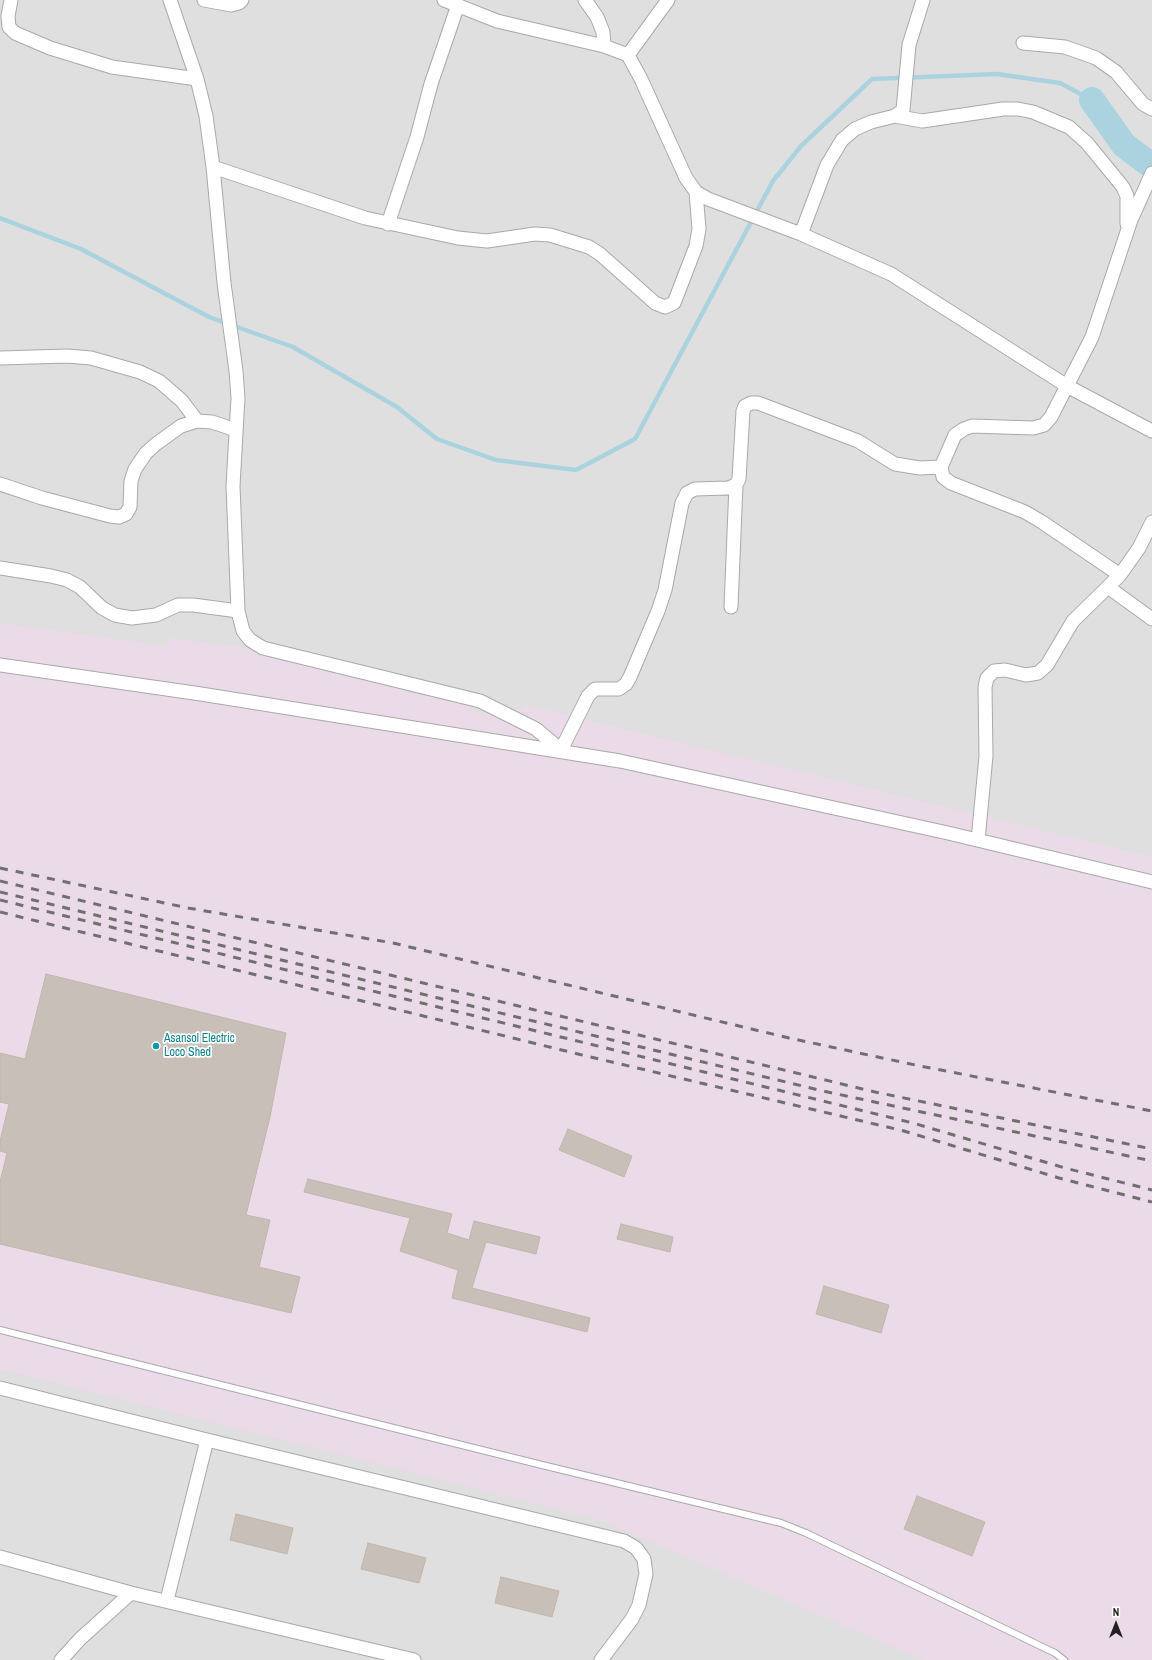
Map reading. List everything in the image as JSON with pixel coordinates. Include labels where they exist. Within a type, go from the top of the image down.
[{"type":"street","points":[[11,0],[8,16],[9,27],[15,33],[50,48],[112,67],[197,79]]},
{"type":"street","points":[[170,0],[197,79],[206,116],[213,167],[224,283],[238,398],[233,486],[238,611],[243,630],[250,640],[263,648],[480,701],[536,729],[561,750]]},
{"type":"street","points":[[204,0],[231,5],[239,3],[242,0]]},
{"type":"street","points":[[444,0],[497,21],[604,46],[628,55],[641,79],[686,178],[696,192],[708,200],[795,232],[892,274],[1067,386],[1152,431]]},
{"type":"street","points":[[585,0],[597,17],[603,32],[604,46]]},
{"type":"street","points":[[628,55],[668,0]]},
{"type":"street","points":[[899,113],[909,45],[922,0]]},
{"type":"street","points":[[388,224],[417,137],[431,84],[458,5]]},
{"type":"street","points":[[1023,43],[1065,47],[1096,58],[1116,72],[1143,104],[1152,109]]},
{"type":"street","points":[[795,232],[827,165],[842,140],[855,129],[899,113],[922,121],[1004,109],[1018,109],[1033,112],[1069,127],[1087,143],[1123,187],[1127,196],[1126,236]]},
{"type":"street","points":[[213,167],[365,218],[388,224],[472,240],[487,241],[535,234],[550,235],[589,247],[600,254],[655,303],[665,307],[674,303],[696,246],[700,229],[696,192]]},
{"type":"street","points":[[1120,575],[1042,522],[1024,512],[952,483],[943,477],[941,467],[955,436],[964,429],[972,426],[1033,428],[1044,425],[1051,417],[1092,337],[1131,220],[1152,173]]},
{"type":"street","points":[[0,358],[73,356],[91,358],[140,372],[159,382],[182,401],[198,421]]},
{"type":"street","points":[[731,607],[736,485],[739,478],[743,411],[745,406],[751,403],[758,403],[858,441],[895,464],[920,468],[941,467]]},
{"type":"street","points":[[0,484],[42,498],[119,517],[126,514],[130,507],[131,481],[135,469],[146,454],[156,444],[181,426],[198,421],[212,422],[236,430]]},
{"type":"street","points":[[561,750],[588,696],[595,689],[619,689],[626,684],[630,677],[658,611],[664,590],[682,503],[687,493],[695,489],[728,488],[736,485]]},
{"type":"street","points":[[978,840],[986,756],[985,688],[987,678],[994,671],[1005,670],[1026,675],[1038,673],[1047,665],[1073,621],[1120,575],[1139,548],[1152,522]]},
{"type":"street","points":[[0,568],[67,580],[80,586],[102,608],[115,615],[132,618],[156,615],[178,605],[192,605],[238,611]]},
{"type":"street","points":[[1108,588],[1152,619]]},
{"type":"street","points":[[0,665],[561,750],[620,761],[978,840],[1152,882]]},
{"type":"street","points":[[0,1388],[207,1440],[624,1541],[636,1548],[644,1559],[646,1574],[639,1604],[632,1619],[600,1660]]},
{"type":"street","points":[[167,1600],[207,1440]]},
{"type":"street","points":[[0,1558],[131,1593],[167,1600],[414,1660]]},
{"type":"street","points":[[61,1660],[80,1639],[131,1593]]},
{"type":"lane","points":[[0,1330],[545,1466],[781,1523],[806,1533],[1055,1653],[1064,1660]]},
{"type":"shaded area","points":[[0,0],[1152,0],[1152,1660],[0,1660]]},
{"type":"shaded area","points":[[0,623],[167,646],[170,638],[247,648],[465,694],[472,711],[511,720],[525,705],[1152,857],[1152,1660],[923,1660],[600,1520],[0,1369]]},
{"type":"building","points":[[46,974],[286,1033],[270,1117],[246,1215],[270,1220],[259,1267],[300,1277],[291,1313],[0,1244],[0,1182],[7,1153],[0,1151],[0,1141],[9,1104],[0,1102],[0,1053],[25,1059]]},
{"type":"building","points":[[568,1129],[632,1156],[624,1177],[559,1150]]},
{"type":"building","points":[[308,1179],[452,1214],[447,1233],[469,1240],[474,1221],[540,1237],[536,1254],[486,1242],[472,1288],[590,1318],[587,1332],[452,1298],[458,1270],[400,1251],[410,1218],[304,1192]]},
{"type":"building","points":[[621,1224],[673,1237],[670,1252],[617,1239]]},
{"type":"building","points":[[824,1286],[889,1305],[881,1333],[816,1314]]},
{"type":"building","points":[[917,1496],[985,1522],[972,1556],[904,1529]]},
{"type":"building","points":[[236,1514],[293,1528],[287,1554],[230,1540]]},
{"type":"building","points":[[368,1543],[426,1558],[419,1583],[361,1569]]},
{"type":"building","points":[[501,1577],[559,1591],[552,1617],[495,1603]]},
{"type":"waterway","points":[[0,218],[81,249],[209,317],[293,347],[397,407],[437,439],[496,460],[576,470],[635,439],[773,181],[801,146],[872,79],[997,74],[1060,83],[1092,100]]},
{"type":"waterway","points":[[1092,100],[1124,145],[1152,166]]},
{"type":"railway","points":[[0,868],[188,908],[393,943],[789,1038],[920,1066],[1152,1111]]},
{"type":"railway","points":[[0,881],[875,1092],[1152,1149]]},
{"type":"railway","points":[[0,892],[823,1091],[1152,1161]]},
{"type":"railway","points":[[0,900],[913,1123],[1065,1168],[1152,1190]]},
{"type":"railway","points":[[0,912],[578,1054],[904,1131],[1059,1178],[1152,1202]]},
{"type":"place","name":"Asansol Electric Loco Shed","points":[[156,1046]]}]
